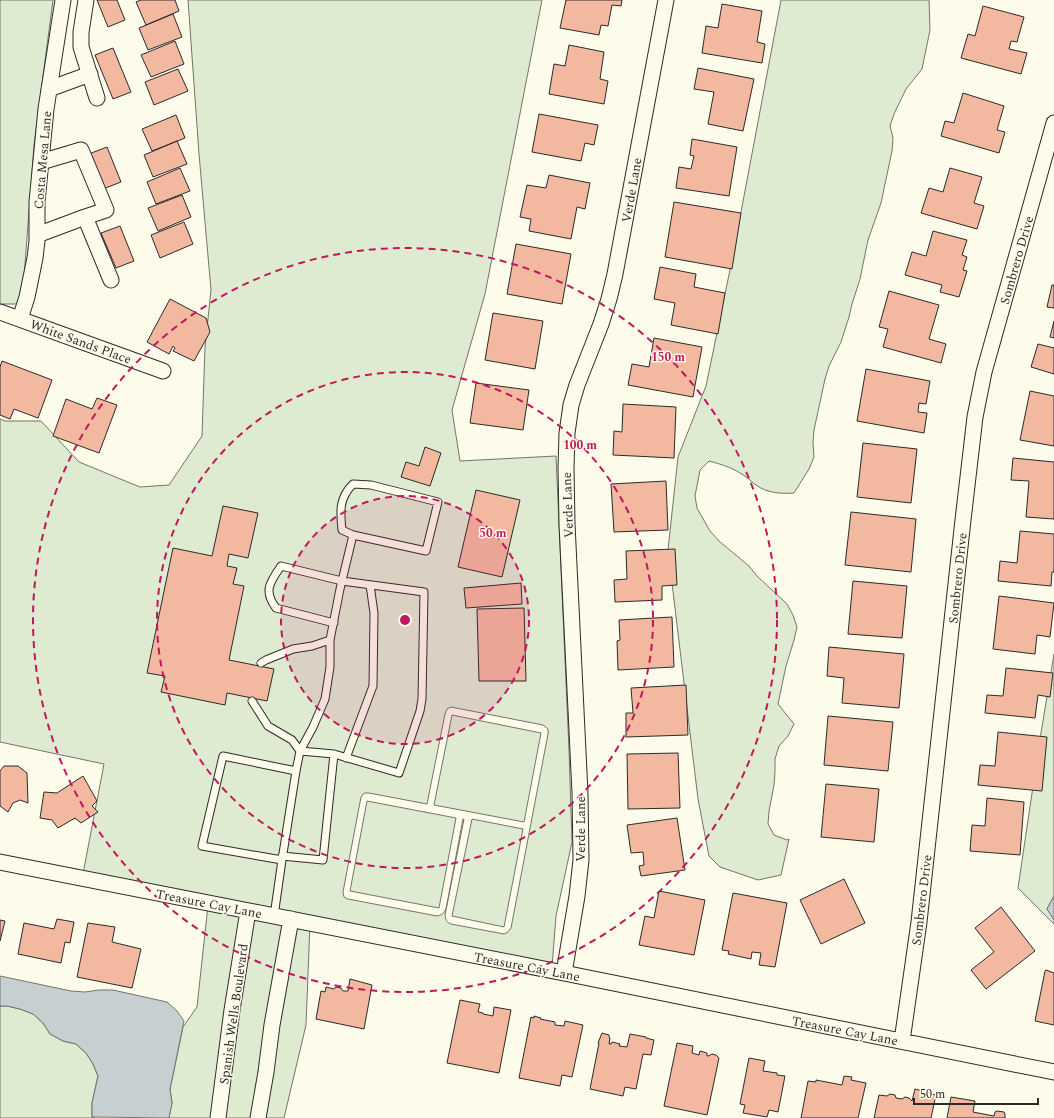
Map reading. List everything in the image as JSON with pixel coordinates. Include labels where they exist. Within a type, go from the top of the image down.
[{"type":"street","name":"Costa Mesa Lane","points":[[20,319],[27,298],[35,258],[37,202],[46,109],[62,0]]},
{"type":"street","points":[[86,0],[81,32],[81,47],[97,98]]},
{"type":"street","name":"Verde Lane","points":[[564,973],[577,896],[581,860],[580,785],[567,524],[567,433],[571,405],[577,385],[601,324],[615,274],[666,0]]},
{"type":"street","points":[[49,88],[90,74]]},
{"type":"street","name":"Sombrero Drive","points":[[902,1041],[920,922],[962,527],[976,417],[984,372],[1054,123]]},
{"type":"street","points":[[37,235],[106,210],[81,150],[41,162]]},
{"type":"street","points":[[85,217],[111,280]]},
{"type":"street","name":"White Sands Place","points":[[0,312],[162,371]]},
{"type":"street","name":"Treasure Cay Lane","points":[[0,862],[564,973],[1054,1072]]},
{"type":"street","name":"Spanish Wells Boulevard","points":[[218,1118],[232,1010],[248,911]]},
{"type":"street","points":[[258,1118],[272,1025],[291,919]]},
{"type":"lane","points":[[353,484],[370,485],[438,502],[426,551],[353,535],[342,530],[340,514],[342,499],[353,484]]},
{"type":"lane","points":[[274,916],[300,751],[325,699],[330,667],[330,640],[353,535]]},
{"type":"lane","points":[[252,701],[268,726],[292,740],[300,751],[334,754],[399,773],[420,711],[422,699],[424,592],[342,581],[281,566],[273,577],[268,591],[272,603],[276,608],[334,622]]},
{"type":"lane","points":[[346,758],[373,686],[374,613],[370,585]]},
{"type":"lane","points":[[261,664],[266,660],[293,649],[312,646],[330,640]]},
{"type":"lane","points":[[296,771],[223,756],[202,846],[282,858],[323,860],[334,754]]},
{"type":"green space","points":[[0,0],[53,0],[34,145],[22,304],[0,304]]},
{"type":"green space","points":[[188,0],[542,0],[485,294],[452,410],[460,461],[556,456],[572,842],[556,916],[552,967],[310,923],[306,1025],[284,1118],[169,1118],[172,1103],[170,1089],[183,1027],[197,1007],[208,905],[82,879],[104,764],[0,742],[0,419],[5,421],[41,421],[79,462],[140,487],[169,485],[202,436],[205,347],[211,290],[199,154]],"holes":[[[451,707],[543,725],[548,729],[548,734],[511,928],[508,932],[504,934],[451,924],[446,920],[445,915],[464,819],[446,909],[442,914],[437,916],[344,897],[343,892],[361,797],[364,793],[369,793],[427,804],[447,709]]]},
{"type":"green space","points":[[781,0],[929,0],[930,30],[922,69],[906,89],[890,126],[893,138],[892,151],[881,203],[868,240],[860,279],[849,317],[841,342],[829,366],[825,379],[814,430],[814,457],[809,469],[794,493],[779,493],[765,490],[738,472],[723,465],[709,461],[700,470],[695,496],[697,508],[710,531],[719,541],[749,566],[757,576],[787,604],[797,627],[786,666],[778,704],[794,724],[788,736],[779,746],[775,759],[774,785],[768,824],[774,835],[787,840],[789,839],[781,875],[758,880],[720,867],[709,856],[698,799],[668,550],[678,457],[706,386],[731,265]]},
{"type":"green space","points":[[1054,654],[1054,896],[1047,909],[1054,919],[1054,924],[1018,888]]},
{"type":"green space","points":[[452,715],[541,733],[524,822],[434,805]]},
{"type":"green space","points":[[367,801],[456,818],[439,908],[350,891]]},
{"type":"green space","points":[[472,819],[523,829],[504,927],[452,916]]},
{"type":"green space","points":[[0,1006],[20,1009],[33,1014],[43,1023],[50,1034],[63,1041],[76,1044],[86,1053],[98,1076],[92,1103],[92,1117],[95,1118],[0,1118]]},
{"type":"shaded area","points":[[1054,896],[1054,920],[1047,909]]},
{"type":"shaded area","points":[[0,976],[71,991],[85,992],[113,990],[167,1002],[177,1011],[184,1021],[170,1089],[172,1103],[169,1118],[92,1117],[92,1103],[98,1076],[86,1053],[76,1044],[63,1041],[50,1034],[43,1023],[33,1014],[20,1009],[0,1006]]},
{"type":"building","points":[[97,0],[117,0],[125,20],[108,27]]},
{"type":"building","points":[[141,0],[175,0],[179,11],[146,25],[136,2]]},
{"type":"building","points":[[566,0],[622,0],[621,6],[612,5],[608,26],[601,25],[599,35],[560,28]]},
{"type":"building","points":[[722,4],[762,11],[757,42],[765,44],[762,63],[702,53],[706,26],[718,28]]},
{"type":"building","points":[[983,6],[1024,17],[1017,42],[1011,41],[1009,49],[1027,53],[1021,74],[961,58],[968,34],[975,36]]},
{"type":"building","points":[[173,14],[182,37],[148,50],[139,28]]},
{"type":"building","points":[[175,41],[184,64],[151,77],[141,55]]},
{"type":"building","points":[[569,45],[604,52],[600,79],[608,81],[604,104],[549,94],[554,64],[565,66]]},
{"type":"building","points":[[113,48],[131,92],[113,99],[95,55]]},
{"type":"building","points":[[698,68],[754,79],[743,131],[708,124],[714,92],[694,89]]},
{"type":"building","points":[[178,69],[188,91],[154,105],[145,82]]},
{"type":"building","points":[[963,93],[1004,106],[997,130],[1005,132],[999,153],[941,136],[945,121],[954,123]]},
{"type":"building","points":[[539,114],[598,125],[594,145],[585,143],[581,161],[532,152]]},
{"type":"building","points":[[176,115],[185,138],[152,151],[142,129]]},
{"type":"building","points":[[692,139],[737,147],[729,196],[676,188],[679,167],[691,169],[694,156],[690,155]]},
{"type":"building","points":[[177,141],[187,164],[153,177],[144,155]]},
{"type":"building","points":[[107,147],[121,182],[103,189],[89,154]]},
{"type":"building","points":[[180,168],[190,191],[156,204],[147,182]]},
{"type":"building","points":[[950,168],[982,177],[974,203],[984,206],[977,229],[921,213],[929,188],[943,192]]},
{"type":"building","points":[[549,175],[590,183],[585,209],[577,207],[571,239],[529,231],[531,219],[520,217],[527,185],[546,188]]},
{"type":"building","points":[[182,195],[191,217],[158,231],[148,208]]},
{"type":"building","points":[[674,202],[741,213],[732,269],[665,257]]},
{"type":"building","points":[[184,222],[193,244],[160,258],[151,235]]},
{"type":"building","points":[[120,226],[134,261],[116,268],[101,233]]},
{"type":"building","points":[[933,231],[967,240],[962,255],[967,257],[963,270],[967,271],[959,297],[940,292],[942,285],[905,275],[912,252],[926,256]]},
{"type":"building","points":[[516,244],[571,254],[562,304],[507,294]]},
{"type":"building","points":[[660,267],[696,274],[694,287],[725,293],[718,334],[671,325],[675,303],[654,299]]},
{"type":"building","points":[[1052,285],[1054,285],[1054,308],[1047,307]]},
{"type":"building","points":[[889,291],[939,305],[929,339],[946,344],[941,363],[883,347],[888,329],[879,327]]},
{"type":"building","points":[[170,299],[206,318],[210,332],[194,361],[173,351],[175,348],[173,346],[169,354],[147,342]]},
{"type":"building","points":[[493,313],[543,321],[535,369],[485,360]]},
{"type":"building","points":[[1054,321],[1054,338],[1050,337]]},
{"type":"building","points":[[654,338],[702,347],[693,397],[628,385],[632,364],[649,367]]},
{"type":"building","points":[[1038,344],[1054,348],[1054,374],[1031,367]]},
{"type":"building","points":[[2,361],[52,380],[38,418],[14,409],[10,419],[0,415],[0,367]]},
{"type":"building","points":[[866,369],[930,381],[926,404],[919,403],[918,412],[927,413],[924,433],[857,421]]},
{"type":"building","points":[[476,383],[529,390],[523,430],[470,423]]},
{"type":"building","points":[[1030,391],[1054,396],[1054,446],[1020,440]]},
{"type":"building","points":[[97,398],[117,405],[99,453],[53,436],[66,399],[92,409]]},
{"type":"building","points":[[623,404],[676,407],[674,458],[613,455],[614,431],[622,432]]},
{"type":"building","points":[[863,443],[917,449],[911,503],[857,497]]},
{"type":"building","points":[[425,447],[441,453],[430,486],[401,477],[406,462],[419,466]]},
{"type":"building","points":[[1013,458],[1054,462],[1054,519],[1026,517],[1029,481],[1011,480]]},
{"type":"building","points":[[666,481],[668,530],[614,532],[611,484]]},
{"type":"building","points":[[476,490],[520,500],[502,577],[458,567]]},
{"type":"building","points":[[223,506],[258,513],[248,558],[229,554],[227,566],[237,568],[233,584],[244,586],[229,660],[274,669],[267,701],[227,693],[225,705],[161,692],[165,676],[147,673],[173,548],[212,556]]},
{"type":"building","points":[[851,512],[916,519],[911,572],[845,565]]},
{"type":"building","points":[[1020,531],[1054,534],[1054,572],[1052,572],[1051,586],[998,581],[1000,561],[1017,563]]},
{"type":"building","points":[[675,549],[677,585],[662,586],[662,600],[615,602],[614,580],[627,579],[626,551]]},
{"type":"building","points":[[853,581],[907,586],[902,638],[848,634]]},
{"type":"building","points":[[521,583],[522,604],[466,608],[464,588]]},
{"type":"building","points":[[999,596],[1054,603],[1050,637],[1037,635],[1035,654],[993,649]]},
{"type":"building","points":[[524,608],[526,681],[479,681],[477,609]]},
{"type":"building","points":[[672,617],[674,667],[618,670],[617,641],[620,640],[619,620]]},
{"type":"building","points":[[829,647],[904,654],[899,708],[842,703],[844,678],[827,676]]},
{"type":"building","points":[[1006,668],[1053,673],[1050,697],[1038,695],[1035,718],[985,713],[987,695],[1003,696]]},
{"type":"building","points":[[686,685],[688,735],[626,737],[626,713],[633,713],[631,688]]},
{"type":"building","points":[[828,716],[893,722],[888,771],[824,765]]},
{"type":"building","points":[[998,732],[1047,737],[1042,791],[978,785],[980,765],[995,766]]},
{"type":"building","points":[[678,753],[680,808],[628,809],[627,754]]},
{"type":"building","points":[[4,766],[18,766],[27,773],[28,803],[20,800],[13,803],[8,812],[0,806],[0,771]]},
{"type":"building","points":[[83,776],[97,801],[92,806],[98,812],[81,823],[75,818],[58,828],[52,820],[40,818],[44,792],[57,793]]},
{"type":"building","points":[[826,784],[879,789],[874,842],[821,837]]},
{"type":"building","points":[[987,798],[1024,802],[1020,855],[970,851],[972,825],[985,826]]},
{"type":"building","points":[[677,818],[685,870],[641,876],[639,866],[644,865],[643,852],[631,853],[627,825]]},
{"type":"building","points":[[844,879],[865,923],[821,944],[800,900]]},
{"type":"building","points":[[659,891],[705,900],[694,955],[639,945],[645,916],[654,918]]},
{"type":"building","points":[[733,893],[787,903],[775,967],[759,965],[761,953],[752,952],[751,959],[728,954],[729,951],[722,950]]},
{"type":"building","points":[[1001,907],[1035,951],[986,989],[971,970],[994,952],[975,928]]},
{"type":"building","points":[[57,919],[74,922],[70,943],[65,942],[61,963],[18,954],[24,923],[54,929]]},
{"type":"building","points":[[0,920],[5,921],[0,941]]},
{"type":"building","points":[[88,923],[115,927],[112,942],[141,949],[132,988],[77,977]]},
{"type":"building","points":[[1046,970],[1054,973],[1054,1025],[1035,1021]]},
{"type":"building","points":[[350,979],[372,985],[364,1029],[316,1019],[321,991],[325,992],[326,987],[334,989],[336,987],[341,988],[343,991],[348,991]]},
{"type":"building","points":[[460,1000],[480,1004],[478,1012],[493,1016],[494,1007],[511,1010],[499,1073],[447,1063]]},
{"type":"building","points":[[534,1016],[541,1018],[540,1019],[555,1022],[555,1025],[564,1026],[565,1021],[583,1025],[572,1077],[562,1075],[560,1086],[519,1078],[531,1017],[534,1018]]},
{"type":"building","points":[[602,1033],[609,1035],[609,1044],[612,1042],[620,1044],[619,1046],[627,1047],[630,1034],[654,1040],[651,1055],[643,1054],[636,1089],[625,1087],[623,1096],[590,1089],[598,1043]]},
{"type":"building","points":[[677,1043],[693,1046],[692,1053],[699,1055],[700,1051],[707,1053],[707,1056],[712,1054],[719,1058],[707,1115],[664,1106]]},
{"type":"building","points":[[749,1058],[765,1061],[763,1071],[785,1076],[778,1112],[769,1110],[767,1117],[743,1113],[745,1105],[740,1104]]},
{"type":"building","points":[[844,1076],[852,1077],[851,1080],[866,1083],[858,1118],[801,1118],[808,1081],[816,1082],[816,1080],[842,1085]]},
{"type":"building","points":[[915,1089],[936,1095],[931,1118],[874,1118],[879,1095],[887,1096],[890,1094],[895,1095],[896,1098],[902,1099],[905,1097],[912,1101]]},
{"type":"building","points":[[951,1097],[975,1101],[973,1112],[994,1116],[995,1112],[997,1111],[1004,1112],[1005,1118],[947,1118]]}]
